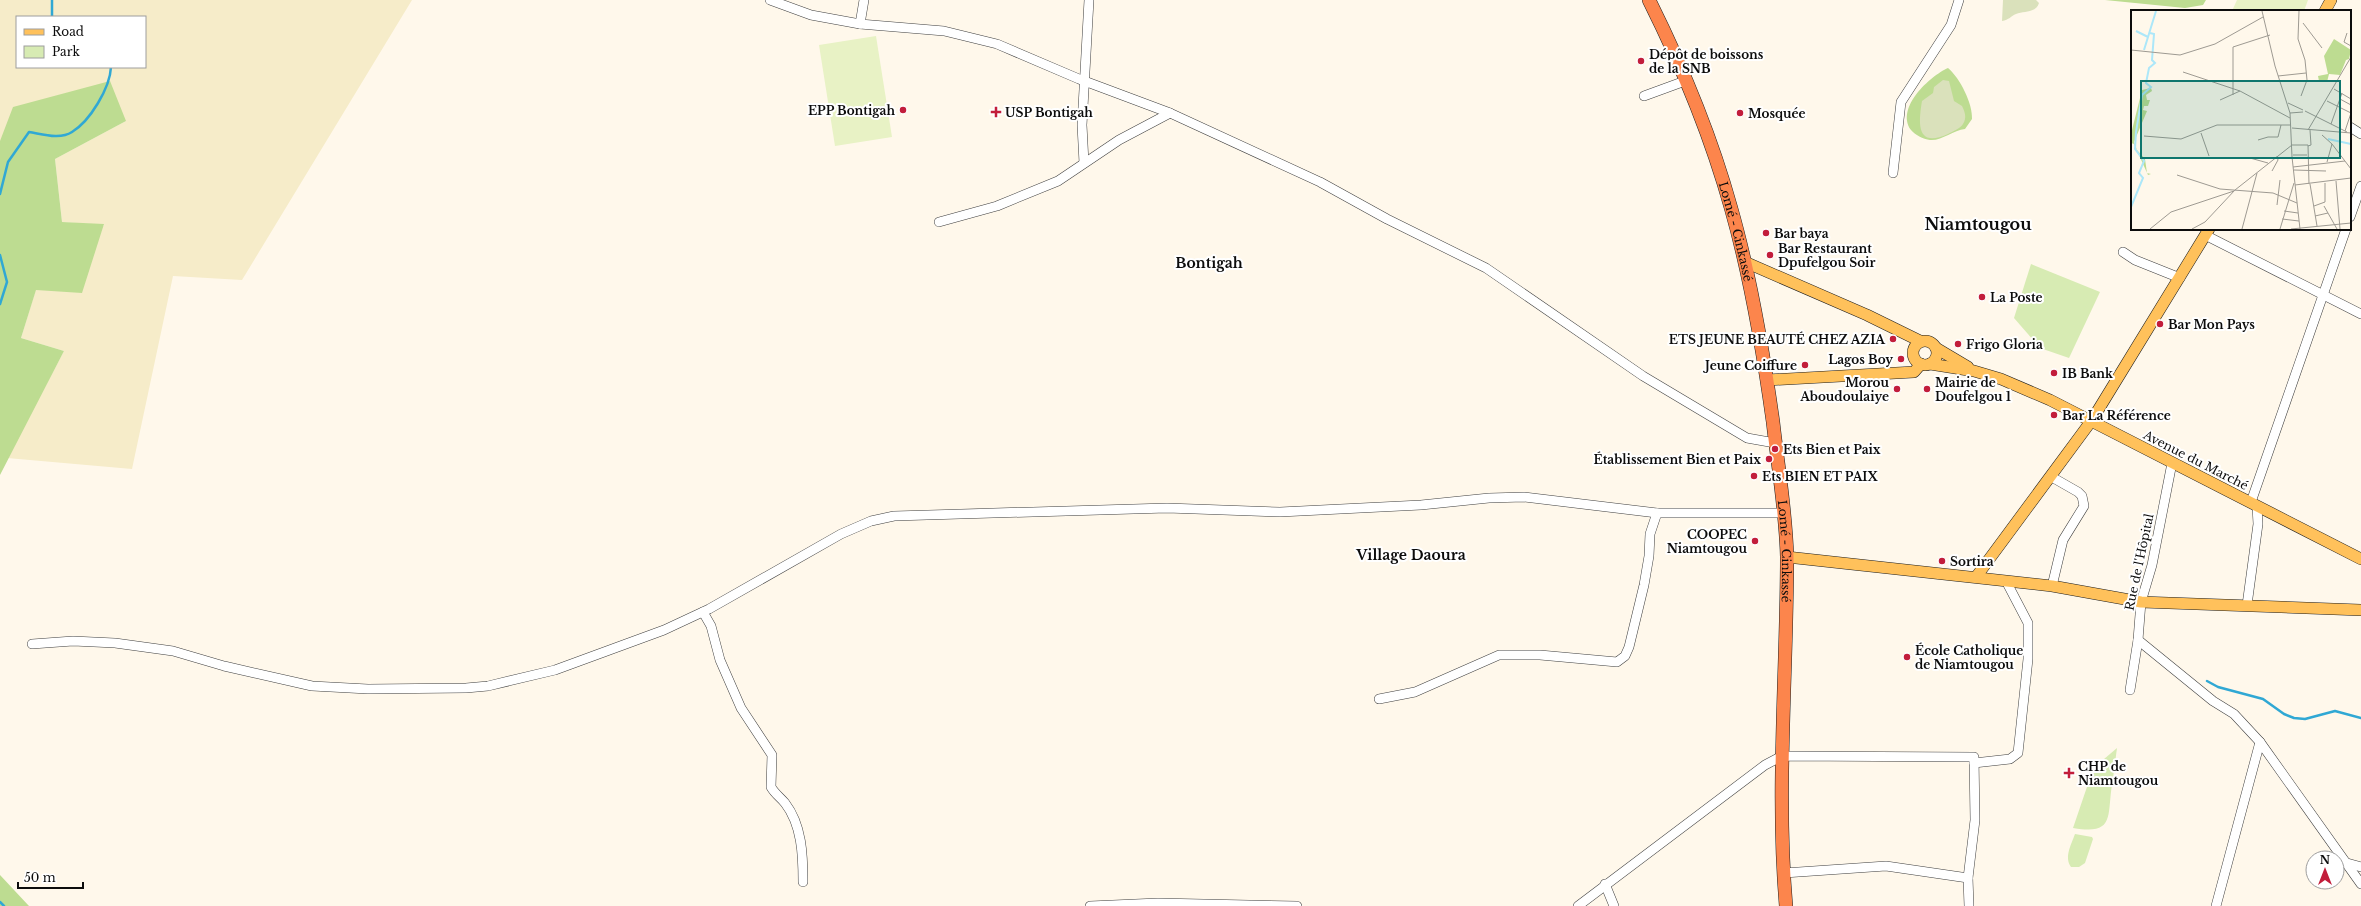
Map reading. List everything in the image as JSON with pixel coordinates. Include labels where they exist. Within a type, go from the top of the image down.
[{"type":"highway","name":"Lomé - Cinkassé","points":[[1649,0],[1685,81],[1715,157],[1745,262],[1767,380],[1785,513],[1787,557],[1782,756],[1786,906]]},
{"type":"main road","points":[[2326,10],[2331,0]]},
{"type":"main road","points":[[1976,577],[2092,420],[2207,232]]},
{"type":"main road","points":[[1745,262],[1867,315],[1920,342],[1930,342],[1936,348],[1936,357],[1914,372],[1767,380]]},
{"type":"main road","points":[[1920,342],[1914,348],[1913,353],[1916,361],[1925,364]]},
{"type":"main road","name":"Avenue du Marché","points":[[1936,348],[1974,371]]},
{"type":"main road","name":"Avenue du Marché","points":[[1925,364],[1974,371],[2000,379],[2092,420],[2172,463],[2361,559]]},
{"type":"main road","points":[[1787,557],[2052,586],[2141,602],[2361,610]]},
{"type":"street","points":[[770,0],[811,15],[860,24],[944,31],[997,44],[1086,81],[1170,113],[1320,182],[1387,219],[1486,268],[1643,376],[1747,438],[1775,443]]},
{"type":"street","points":[[860,24],[864,0]]},
{"type":"street","points":[[1084,163],[1082,125],[1086,81],[1089,0]]},
{"type":"street","points":[[1893,173],[1902,102],[1951,25],[1959,0]]},
{"type":"street","points":[[1644,96],[1685,81]]},
{"type":"street","points":[[939,222],[974,213],[1058,181],[1119,140],[1170,113]]},
{"type":"street","points":[[2351,128],[2361,134]]},
{"type":"street","points":[[2351,214],[2361,186]]},
{"type":"street","points":[[2247,606],[2258,524],[2254,504],[2322,295],[2346,230]]},
{"type":"street","points":[[2207,232],[2322,295],[2361,314]]},
{"type":"street","points":[[2123,252],[2135,260],[2180,278]]},
{"type":"street","name":"Rue de l'Hôpital","points":[[2130,690],[2138,640],[2141,602],[2152,565],[2172,463]]},
{"type":"street","points":[[2050,476],[2078,492],[2082,496],[2084,506],[2063,540],[2052,586]]},
{"type":"street","points":[[32,644],[74,641],[115,643],[173,651],[224,666],[312,686],[368,689],[466,688],[488,686],[555,670],[664,630],[703,612],[841,534],[871,521],[894,516],[1167,508],[1280,512],[1421,505],[1489,498],[1524,497],[1657,513],[1785,513]]},
{"type":"street","points":[[1379,698],[1415,692],[1499,655],[1540,654],[1617,662],[1625,656],[1629,647],[1644,585],[1649,556],[1650,534],[1657,513]]},
{"type":"street","points":[[1974,763],[2010,759],[2018,754],[2028,659],[2028,623],[2006,581]]},
{"type":"street","points":[[703,612],[711,626],[720,660],[741,708],[772,755],[771,786],[784,803],[795,822],[802,853],[802,882]]},
{"type":"street","points":[[2138,640],[2213,701],[2234,714],[2260,742],[2361,884]]},
{"type":"street","points":[[2216,906],[2260,742]]},
{"type":"street","points":[[1578,906],[1605,884],[1765,765],[1782,756],[1974,757],[1975,820],[1968,878],[1969,906]]},
{"type":"street","points":[[2347,863],[2361,867]]},
{"type":"street","points":[[1784,873],[1886,866],[1968,878]]},
{"type":"street","points":[[1605,884],[1614,906]]},
{"type":"street","points":[[1090,906],[1165,903],[1297,906]]},
{"type":"shaded area","points":[[0,0],[412,0],[242,280],[173,276],[132,469],[7,458],[64,351],[21,338],[36,289],[104,225],[62,222],[55,159],[126,121],[0,141]]},
{"type":"green space","points":[[2003,0],[2036,0],[2039,3],[2033,10],[2016,14],[2002,21]]},
{"type":"green space","points":[[2105,0],[2206,0],[2203,5],[2185,8]]},
{"type":"green space","points":[[2237,0],[2308,0],[2304,10],[2232,10]]},
{"type":"green space","points":[[876,36],[892,137],[835,146],[819,45]]},
{"type":"green space","points":[[1948,68],[1953,72],[1965,92],[1972,113],[1972,119],[1965,129],[1956,131],[1939,139],[1925,139],[1911,130],[1907,121],[1908,112],[1911,103],[1924,85]]},
{"type":"green space","points":[[1943,80],[1949,81],[1954,101],[1962,106],[1965,113],[1965,120],[1962,126],[1956,130],[1938,138],[1930,138],[1925,136],[1920,126],[1922,101],[1933,93],[1934,87]]},
{"type":"green space","points":[[110,81],[126,121],[55,159],[62,222],[104,224],[82,293],[36,290],[21,338],[64,351],[0,475],[0,141],[13,107]]},
{"type":"green space","points":[[2031,264],[2100,292],[2069,358],[2040,348],[2014,318]]},
{"type":"green space","points":[[2117,748],[2113,778],[2091,778],[2097,765]]},
{"type":"green space","points":[[2089,781],[2112,784],[2109,814],[2102,826],[2096,829],[2073,828]]},
{"type":"green space","points":[[2075,834],[2092,837],[2093,839],[2085,863],[2079,867],[2071,867],[2068,855]]},
{"type":"green space","points":[[0,875],[29,906],[0,906]]},
{"type":"waterway","points":[[52,0],[52,16]]},
{"type":"waterway","points":[[0,194],[8,162],[29,132],[51,136],[62,136],[79,127],[92,112],[103,94],[111,68]]},
{"type":"waterway","points":[[0,255],[7,282],[0,304]]},
{"type":"waterway","points":[[2207,681],[2218,687],[2263,699],[2284,714],[2294,718],[2305,719],[2335,711],[2361,718]]},
{"type":"waterway","points":[[0,902],[4,906]]},
{"type":"place","name":"Dépôt de boissons de la SNB","points":[[1641,61]]},
{"type":"place","name":"EPP Bontigah","points":[[903,110]]},
{"type":"place","name":"USP Bontigah","points":[[996,112]]},
{"type":"place","name":"Mosquée","points":[[1740,113]]},
{"type":"place","name":"Bar baya","points":[[1766,233]]},
{"type":"place","name":"Bar Restaurant Dpufelgou Soir","points":[[1770,255]]},
{"type":"place","name":"La Poste","points":[[1982,297]]},
{"type":"place","name":"Bar Mon Pays","points":[[2160,324]]},
{"type":"place","name":"ETS JEUNE BEAUTÉ CHEZ AZIA","points":[[1893,339]]},
{"type":"place","name":"Frigo Gloria","points":[[1958,344]]},
{"type":"place","name":"Lagos Boy","points":[[1901,359]]},
{"type":"place","name":"Jeune Coiffure","points":[[1805,365]]},
{"type":"place","name":"IB Bank","points":[[2054,373]]},
{"type":"place","name":"Morou Aboudoulaiye","points":[[1897,389]]},
{"type":"place","name":"Mairie de Doufelgou 1","points":[[1927,389]]},
{"type":"place","name":"Bar La Référence","points":[[2054,415]]},
{"type":"place","name":"Ets Bien et Paix","points":[[1775,449]]},
{"type":"place","name":"Établissement Bien et Paix","points":[[1769,459]]},
{"type":"place","name":"Ets BIEN ET PAIX","points":[[1754,476]]},
{"type":"place","name":"COOPEC Niamtougou","points":[[1755,541]]},
{"type":"place","name":"Sortira","points":[[1942,561]]},
{"type":"place","name":"École Catholique de Niamtougou","points":[[1907,657]]},
{"type":"place","name":"CHP de Niamtougou","points":[[2069,773]]},
{"type":"district","name":"Niamtougou","points":[[1978,224]]},
{"type":"district","name":"Bontigah","points":[[1209,263]]},
{"type":"district","name":"Village Daoura","points":[[1411,555]]}]
